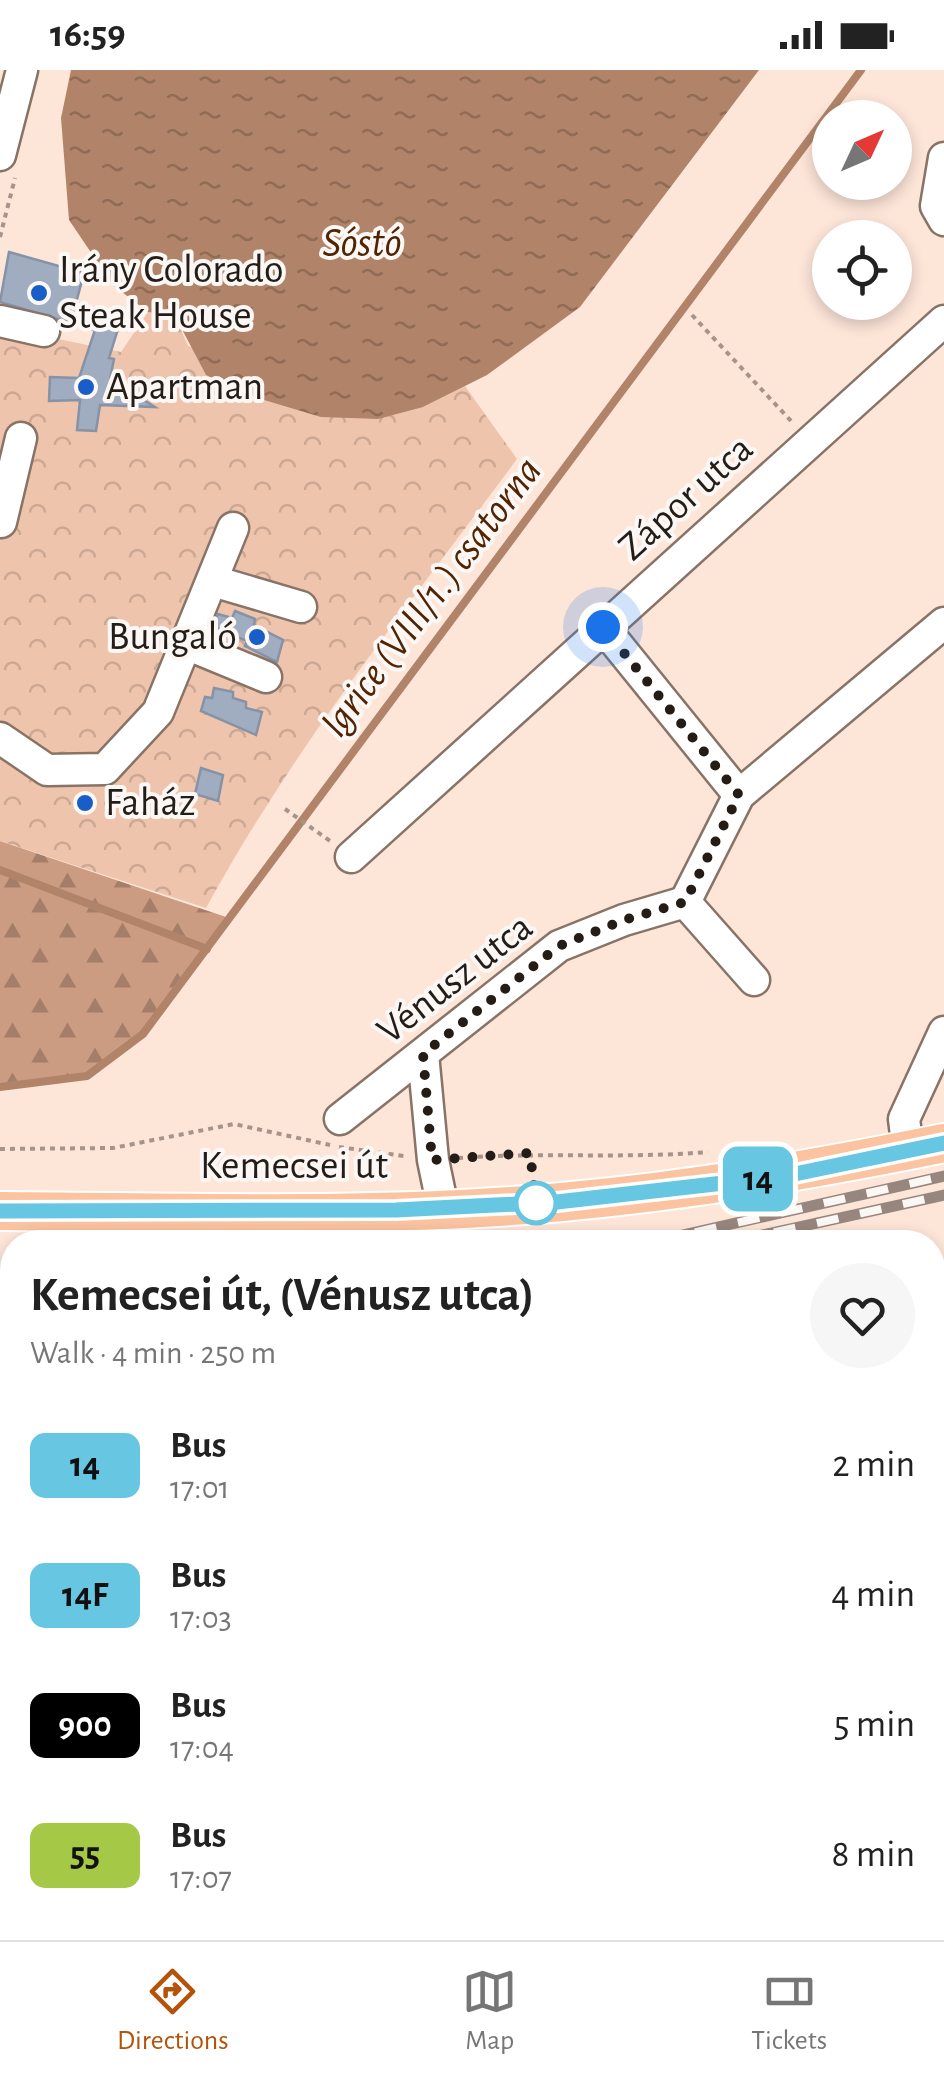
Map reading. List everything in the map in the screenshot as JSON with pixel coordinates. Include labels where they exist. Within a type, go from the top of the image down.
[{"type":"main road","name":"Kemecsei út","points":[[0,1211],[443,1208],[557,1202],[785,1176],[926,1146]]},
{"type":"street","points":[[0,155],[5,114],[22,70]]},
{"type":"street","points":[[944,158],[936,206],[944,220]]},
{"type":"street","points":[[0,321],[44,332]]},
{"type":"street","name":"Zápor utca","points":[[350,857],[944,321]]},
{"type":"street","points":[[0,524],[20,438]]},
{"type":"street","points":[[0,738],[47,770],[105,769],[158,712],[233,528]]},
{"type":"street","points":[[212,581],[300,607]]},
{"type":"street","points":[[754,980],[685,902],[739,795],[944,623]]},
{"type":"street","points":[[603,627],[739,795]]},
{"type":"street","points":[[186,644],[266,677]]},
{"type":"street","name":"Vénusz utca","points":[[340,1120],[559,946],[624,920],[685,902]]},
{"type":"street","points":[[926,1146],[904,1119],[944,1032]]},
{"type":"street","points":[[423,1054],[432,1160],[443,1208]]},
{"type":"path","points":[[692,316],[810,440]]},
{"type":"path","points":[[285,809],[316,832]]},
{"type":"path","points":[[0,1149],[113,1148],[234,1124],[340,1148],[432,1160],[530,1153],[628,1159],[723,1150]]},
{"type":"green space","points":[[148,312],[175,316],[188,346],[423,407],[465,386],[517,459],[314,734],[206,908],[0,841],[0,327],[121,352]]},
{"type":"green space","points":[[0,841],[229,918],[143,1034],[87,1076],[0,1087]]},
{"type":"water","name":"Sóstó","points":[[71,70],[759,70],[580,307],[487,375],[423,407],[378,419],[321,417],[251,396],[206,375],[175,316],[148,312],[113,285],[69,220],[61,118]]},
{"type":"building","points":[[9,252],[84,273],[76,303],[122,316],[109,358],[114,359],[110,379],[155,407],[100,405],[96,431],[77,430],[80,400],[49,401],[50,377],[79,378],[95,330],[0,302]]},
{"type":"building","name":"Bungaló","points":[[235,611],[255,619],[254,625],[283,640],[277,662],[245,646],[247,641],[213,627],[218,614],[232,618]]},
{"type":"building","name":"Bungaló","points":[[214,688],[233,692],[233,698],[246,702],[246,708],[262,712],[256,735],[201,711],[205,697],[212,698]]},
{"type":"building","points":[[201,768],[223,775],[218,801],[195,794]]},
{"type":"waterway","name":"Igrice (VIII/1.) csatorna","points":[[0,1087],[87,1076],[143,1034],[861,70]]},
{"type":"waterway","points":[[0,870],[207,949]]},
{"type":"railway","points":[[705,1230],[944,1176]]},
{"type":"railway","points":[[785,1230],[944,1195]]},
{"type":"bus line","name":"14","points":[[0,1211],[396,1210],[557,1202],[785,1176],[944,1143]]},
{"type":"place","name":"Irány Colorado Steak House","points":[[39,293]]},
{"type":"place","name":"Apartman","points":[[86,387]]},
{"type":"place","name":"Bungaló","points":[[257,637]]},
{"type":"place","name":"Faház","points":[[85,803]]},
{"type":"route","points":[[536,1203],[530,1153],[432,1160],[423,1054],[559,946],[624,920],[685,902],[739,795],[603,627]]}]
